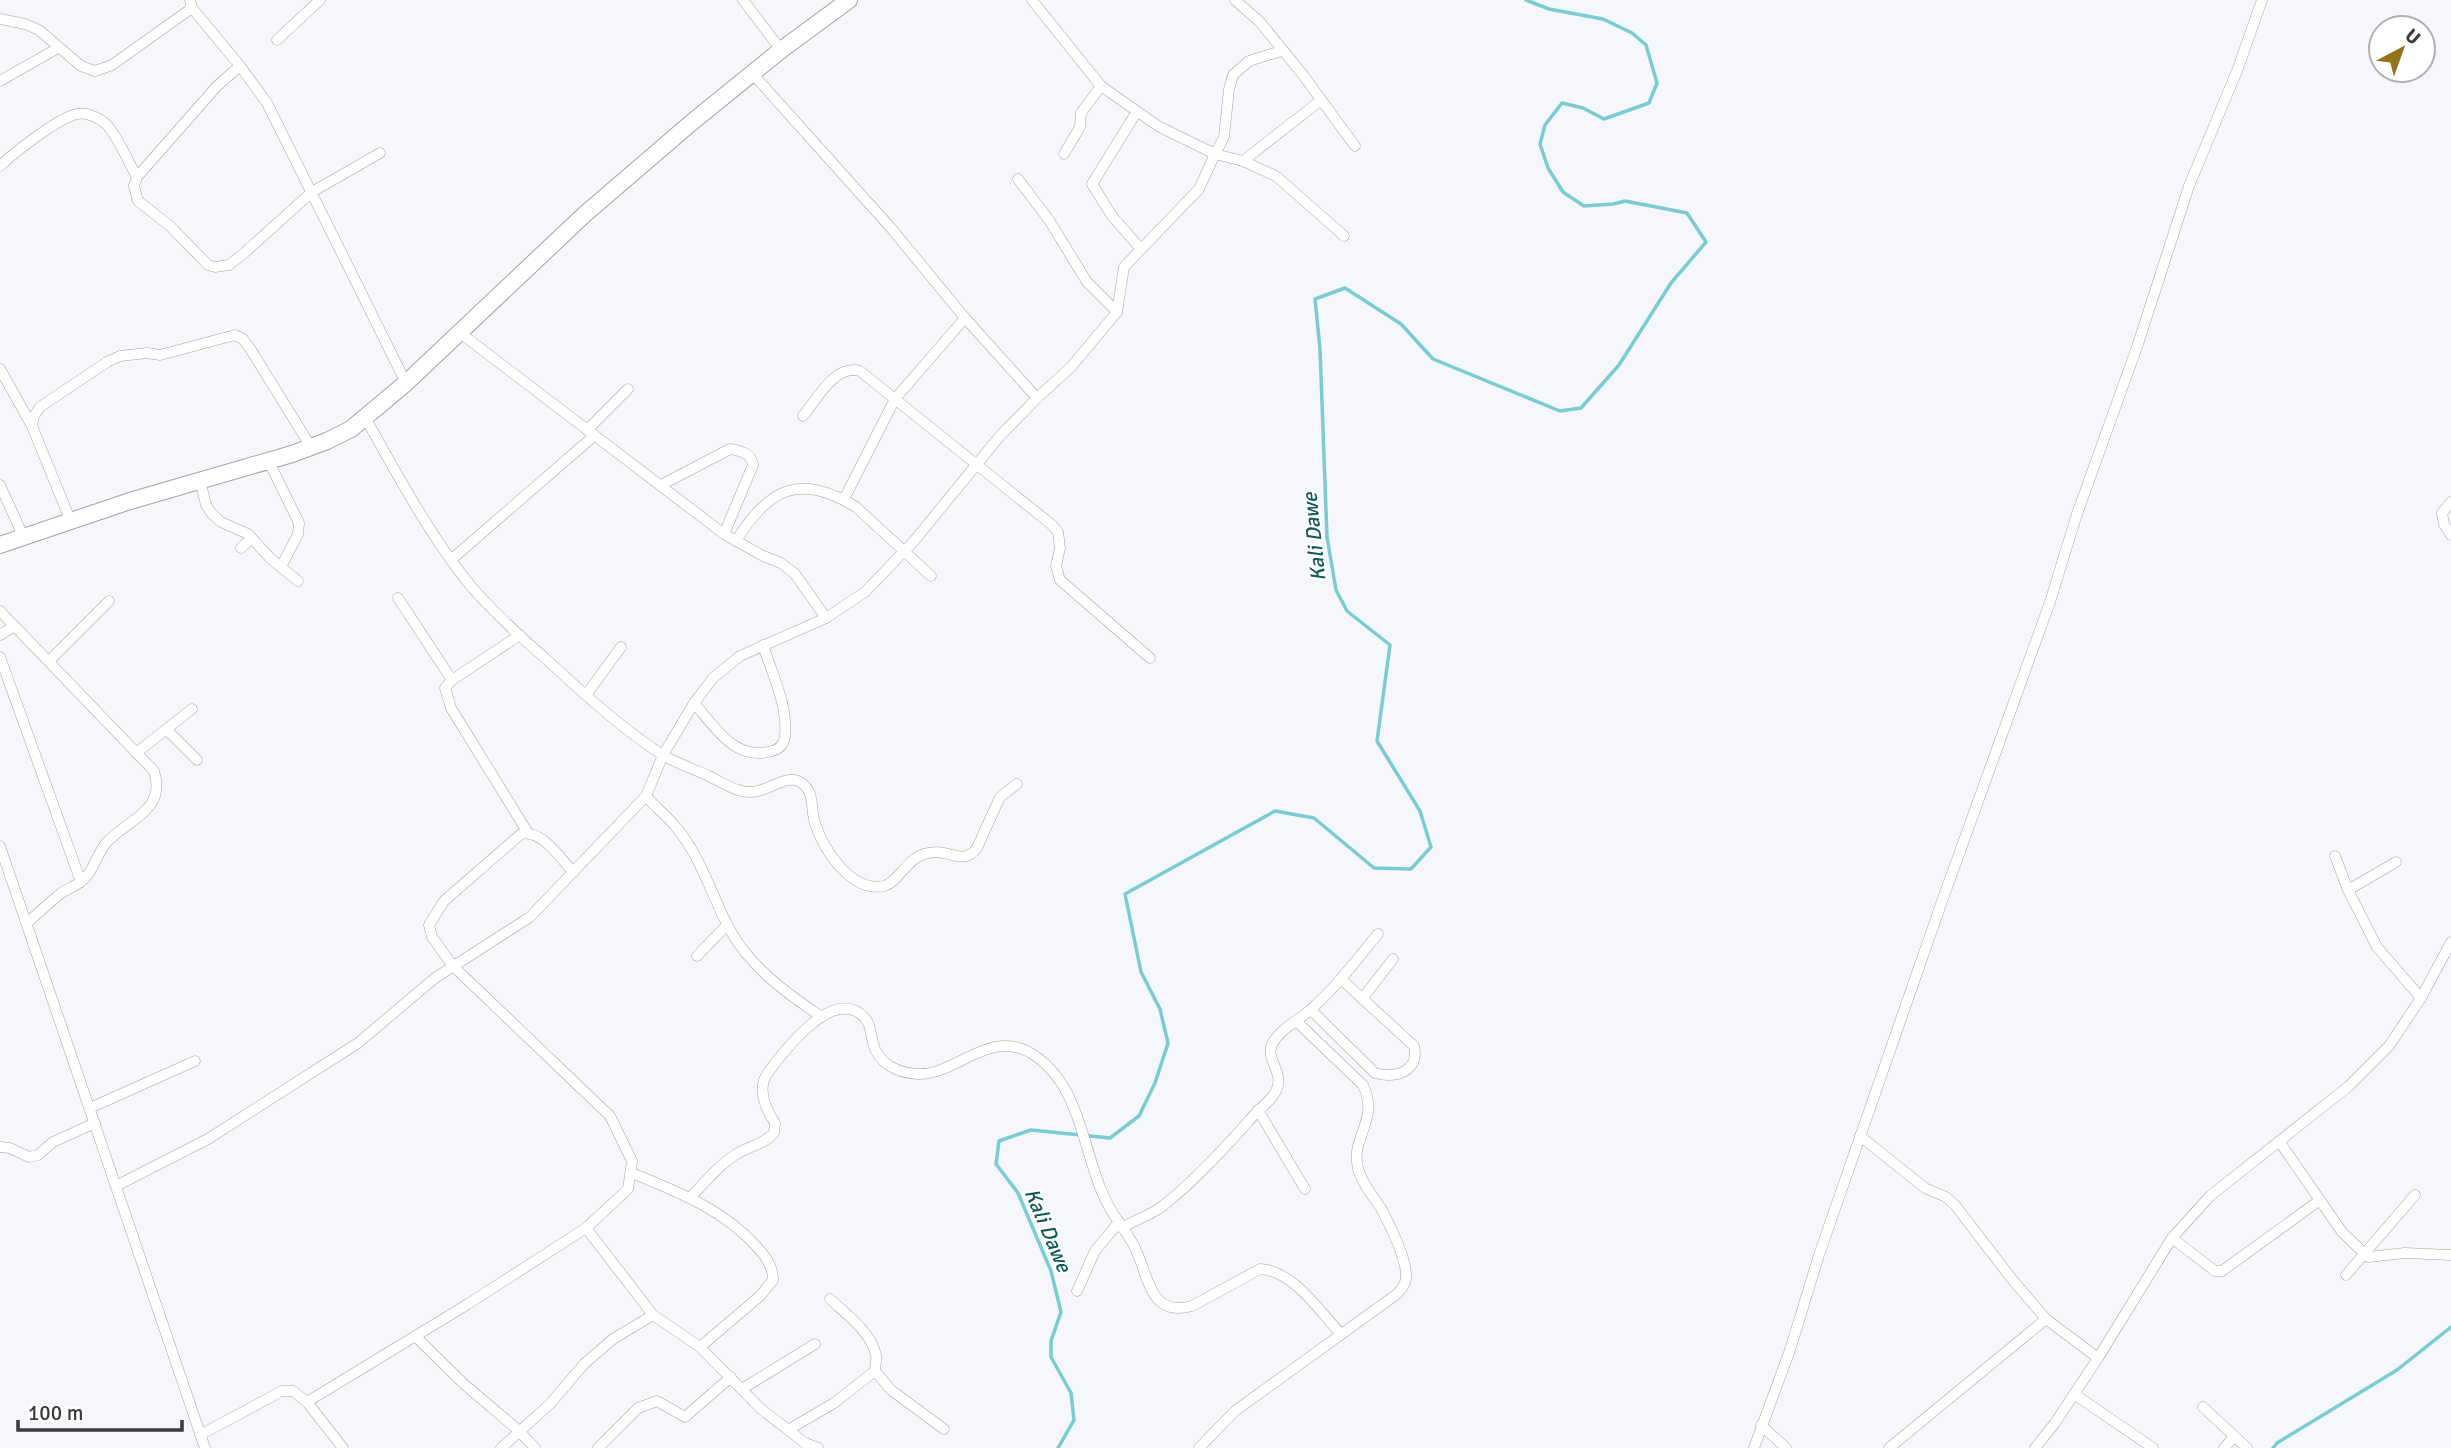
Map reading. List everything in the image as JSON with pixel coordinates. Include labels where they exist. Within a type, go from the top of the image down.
[{"type":"main road","points":[[0,545],[311,447],[351,429],[406,383],[585,214],[781,50],[849,0]]},
{"type":"street","points":[[277,40],[320,0]]},
{"type":"street","points":[[743,0],[781,50]]},
{"type":"street","points":[[1032,0],[1101,86],[1136,113],[1215,153],[1243,161],[1276,176],[1344,236]]},
{"type":"street","points":[[1235,0],[1260,22],[1303,75],[1354,146]]},
{"type":"street","points":[[1754,1448],[1760,1425],[1790,1350],[1860,1136],[2050,602],[2077,514],[2137,347],[2189,186],[2237,71],[2262,0]]},
{"type":"street","points":[[0,19],[39,30],[81,66],[95,71],[112,65],[191,4],[267,103],[406,383]]},
{"type":"street","points":[[0,81],[58,48]]},
{"type":"street","points":[[116,1186],[208,1139],[358,1043],[435,978],[530,917],[646,796],[663,755],[694,703],[713,678],[740,656],[827,618],[864,592],[905,550],[976,465],[1037,398],[1071,367],[1116,312],[1124,267],[1199,189],[1224,137],[1233,75],[1249,61],[1281,51]]},
{"type":"street","points":[[240,66],[210,94],[137,177],[134,186],[138,201],[170,226],[208,265],[229,265],[312,192],[380,153]]},
{"type":"street","points":[[752,74],[891,228],[965,318],[1037,398]]},
{"type":"street","points":[[1064,154],[1080,127],[1081,113],[1101,86]]},
{"type":"street","points":[[1243,161],[1320,101]]},
{"type":"street","points":[[1136,113],[1092,184],[1112,216],[1140,248]]},
{"type":"street","points":[[2,161],[68,118],[86,114],[106,124],[137,177]]},
{"type":"street","points":[[1018,179],[1049,220],[1087,282],[1116,312]]},
{"type":"street","points":[[844,499],[895,399],[965,318]]},
{"type":"street","points":[[459,332],[724,534],[781,563],[795,574],[827,618]]},
{"type":"street","points":[[32,426],[40,407],[120,356],[147,353],[160,355],[235,335],[243,339],[251,350],[311,447]]},
{"type":"street","points":[[0,369],[32,426],[71,522]]},
{"type":"street","points":[[803,416],[836,376],[852,369],[860,371],[1041,514],[1058,531],[1060,548],[1056,566],[1060,580],[1150,658]]},
{"type":"street","points":[[452,559],[592,432],[628,389]]},
{"type":"street","points":[[366,419],[452,559],[470,584],[520,635],[617,722],[663,755],[740,791],[761,792],[789,779],[800,782],[809,790],[814,821],[822,841],[835,860],[857,881],[872,888],[888,885],[910,861],[922,854],[939,850],[962,858],[972,855],[1000,797],[1017,784]]},
{"type":"street","points":[[661,485],[730,449],[747,454],[752,458],[753,465],[724,534]]},
{"type":"street","points":[[268,460],[299,523],[298,534],[281,567]]},
{"type":"street","points":[[200,481],[206,505],[212,514],[221,522],[242,530],[263,552],[298,581]]},
{"type":"street","points":[[0,485],[24,538]]},
{"type":"street","points":[[736,541],[750,519],[769,499],[787,490],[811,490],[844,499],[856,507],[931,576]]},
{"type":"street","points":[[2451,502],[2442,513],[2444,524],[2451,535]]},
{"type":"street","points":[[241,548],[252,538]]},
{"type":"street","points":[[398,598],[452,680]]},
{"type":"street","points":[[49,661],[109,601]]},
{"type":"street","points":[[0,611],[154,771],[157,780],[151,805],[137,820],[109,840],[86,877],[63,891],[27,923]]},
{"type":"street","points":[[0,635],[14,626]]},
{"type":"street","points":[[520,635],[452,680],[445,688],[450,708],[528,832],[539,837],[573,872]]},
{"type":"street","points":[[694,703],[736,749],[764,753],[776,750],[783,744],[786,735],[783,710],[763,645]]},
{"type":"street","points":[[586,695],[621,647]]},
{"type":"street","points":[[0,657],[81,882]]},
{"type":"street","points":[[136,753],[192,709]]},
{"type":"street","points":[[167,730],[197,760]]},
{"type":"street","points":[[646,796],[676,827],[703,869],[727,925],[740,944],[792,998],[822,1017]]},
{"type":"street","points":[[307,1402],[586,1228],[628,1189],[632,1161],[610,1116],[453,966],[432,937],[429,925],[443,901],[521,834],[528,832]]},
{"type":"street","points":[[0,846],[205,1448]]},
{"type":"street","points":[[2335,856],[2348,890],[2377,947],[2421,998]]},
{"type":"street","points":[[2348,890],[2396,862]]},
{"type":"street","points":[[697,956],[727,925]]},
{"type":"street","points":[[1077,1291],[1088,1261],[1121,1225],[1162,1207],[1216,1159],[1273,1096],[1279,1086],[1280,1077],[1270,1056],[1270,1047],[1276,1037],[1311,1010],[1378,934]]},
{"type":"street","points":[[2035,1448],[2074,1394],[2172,1238],[2210,1196],[2357,1078],[2389,1046],[2450,948]]},
{"type":"street","points":[[1363,999],[1393,959]]},
{"type":"street","points":[[1311,1010],[1376,1073],[1389,1077],[1401,1073],[1413,1064],[1416,1055],[1414,1046],[1341,979]]},
{"type":"street","points":[[691,1197],[734,1156],[748,1147],[758,1145],[774,1133],[775,1123],[763,1096],[764,1078],[779,1057],[808,1026],[833,1010],[851,1010],[864,1018],[881,1060],[899,1070],[918,1074],[936,1072],[985,1049],[1001,1046],[1028,1052],[1058,1080],[1081,1125],[1102,1197],[1135,1247],[1153,1292],[1170,1308],[1192,1306],[1259,1269],[1267,1269],[1292,1282],[1341,1334]]},
{"type":"street","points":[[1199,1448],[1235,1411],[1404,1287],[1406,1276],[1401,1255],[1382,1211],[1358,1168],[1360,1140],[1370,1107],[1368,1096],[1363,1085],[1296,1021]]},
{"type":"street","points":[[90,1108],[195,1061]]},
{"type":"street","points":[[1258,1110],[1304,1189]]},
{"type":"street","points":[[0,1147],[10,1148],[29,1157],[38,1155],[53,1142],[95,1123]]},
{"type":"street","points":[[1860,1136],[1926,1188],[1946,1197],[1955,1205],[2046,1319],[2098,1357]]},
{"type":"street","points":[[2278,1141],[2342,1232],[2368,1257],[2405,1253],[2451,1255]]},
{"type":"street","points":[[632,1173],[691,1197],[726,1217],[766,1258],[773,1274],[773,1280],[760,1296],[700,1348]]},
{"type":"street","points":[[2346,1275],[2415,1195]]},
{"type":"street","points":[[2172,1238],[2215,1271],[2222,1271],[2320,1200]]},
{"type":"street","points":[[586,1228],[653,1315],[700,1348],[761,1409],[805,1443],[818,1448]]},
{"type":"street","points":[[788,1430],[834,1404],[874,1371],[877,1356],[871,1343],[862,1329],[830,1299]]},
{"type":"street","points":[[501,1448],[550,1404],[584,1364],[613,1339],[653,1315]]},
{"type":"street","points":[[1889,1448],[2046,1319]]},
{"type":"street","points":[[415,1336],[465,1385],[520,1431],[535,1448]]},
{"type":"street","points":[[742,1389],[815,1344]]},
{"type":"street","points":[[874,1371],[891,1390],[944,1429]]},
{"type":"street","points":[[598,1448],[638,1408],[657,1401],[685,1417],[731,1377]]},
{"type":"street","points":[[200,1435],[282,1391],[293,1391],[307,1402],[343,1448]]},
{"type":"street","points":[[2074,1394],[2153,1448]]},
{"type":"street","points":[[2203,1407],[2247,1448]]},
{"type":"street","points":[[1760,1425],[1786,1448]]},
{"type":"street","points":[[2224,1448],[2234,1437]]},
{"type":"waterway","name":"Kali Dawe","points":[[1058,1448],[1074,1420],[1071,1393],[1051,1357],[1051,1341],[1061,1312],[1051,1271],[1018,1193],[996,1164],[999,1141],[1031,1130],[1110,1138],[1139,1116],[1155,1083],[1168,1043],[1160,1009],[1141,972],[1125,894],[1275,811],[1314,818],[1374,868],[1411,869],[1431,847],[1420,811],[1377,741],[1390,645],[1347,611],[1336,590],[1327,537],[1320,349],[1315,299],[1345,288],[1401,324],[1433,359],[1560,411],[1581,408],[1619,365],[1671,283],[1706,242],[1687,213],[1625,201],[1584,206],[1563,192],[1548,168],[1540,144],[1545,125],[1562,103],[1583,108],[1604,119],[1649,103],[1657,83],[1646,45],[1632,33],[1603,19],[1549,9],[1526,0]]},
{"type":"waterway","points":[[2273,1448],[2277,1443],[2397,1370],[2451,1327]]}]
